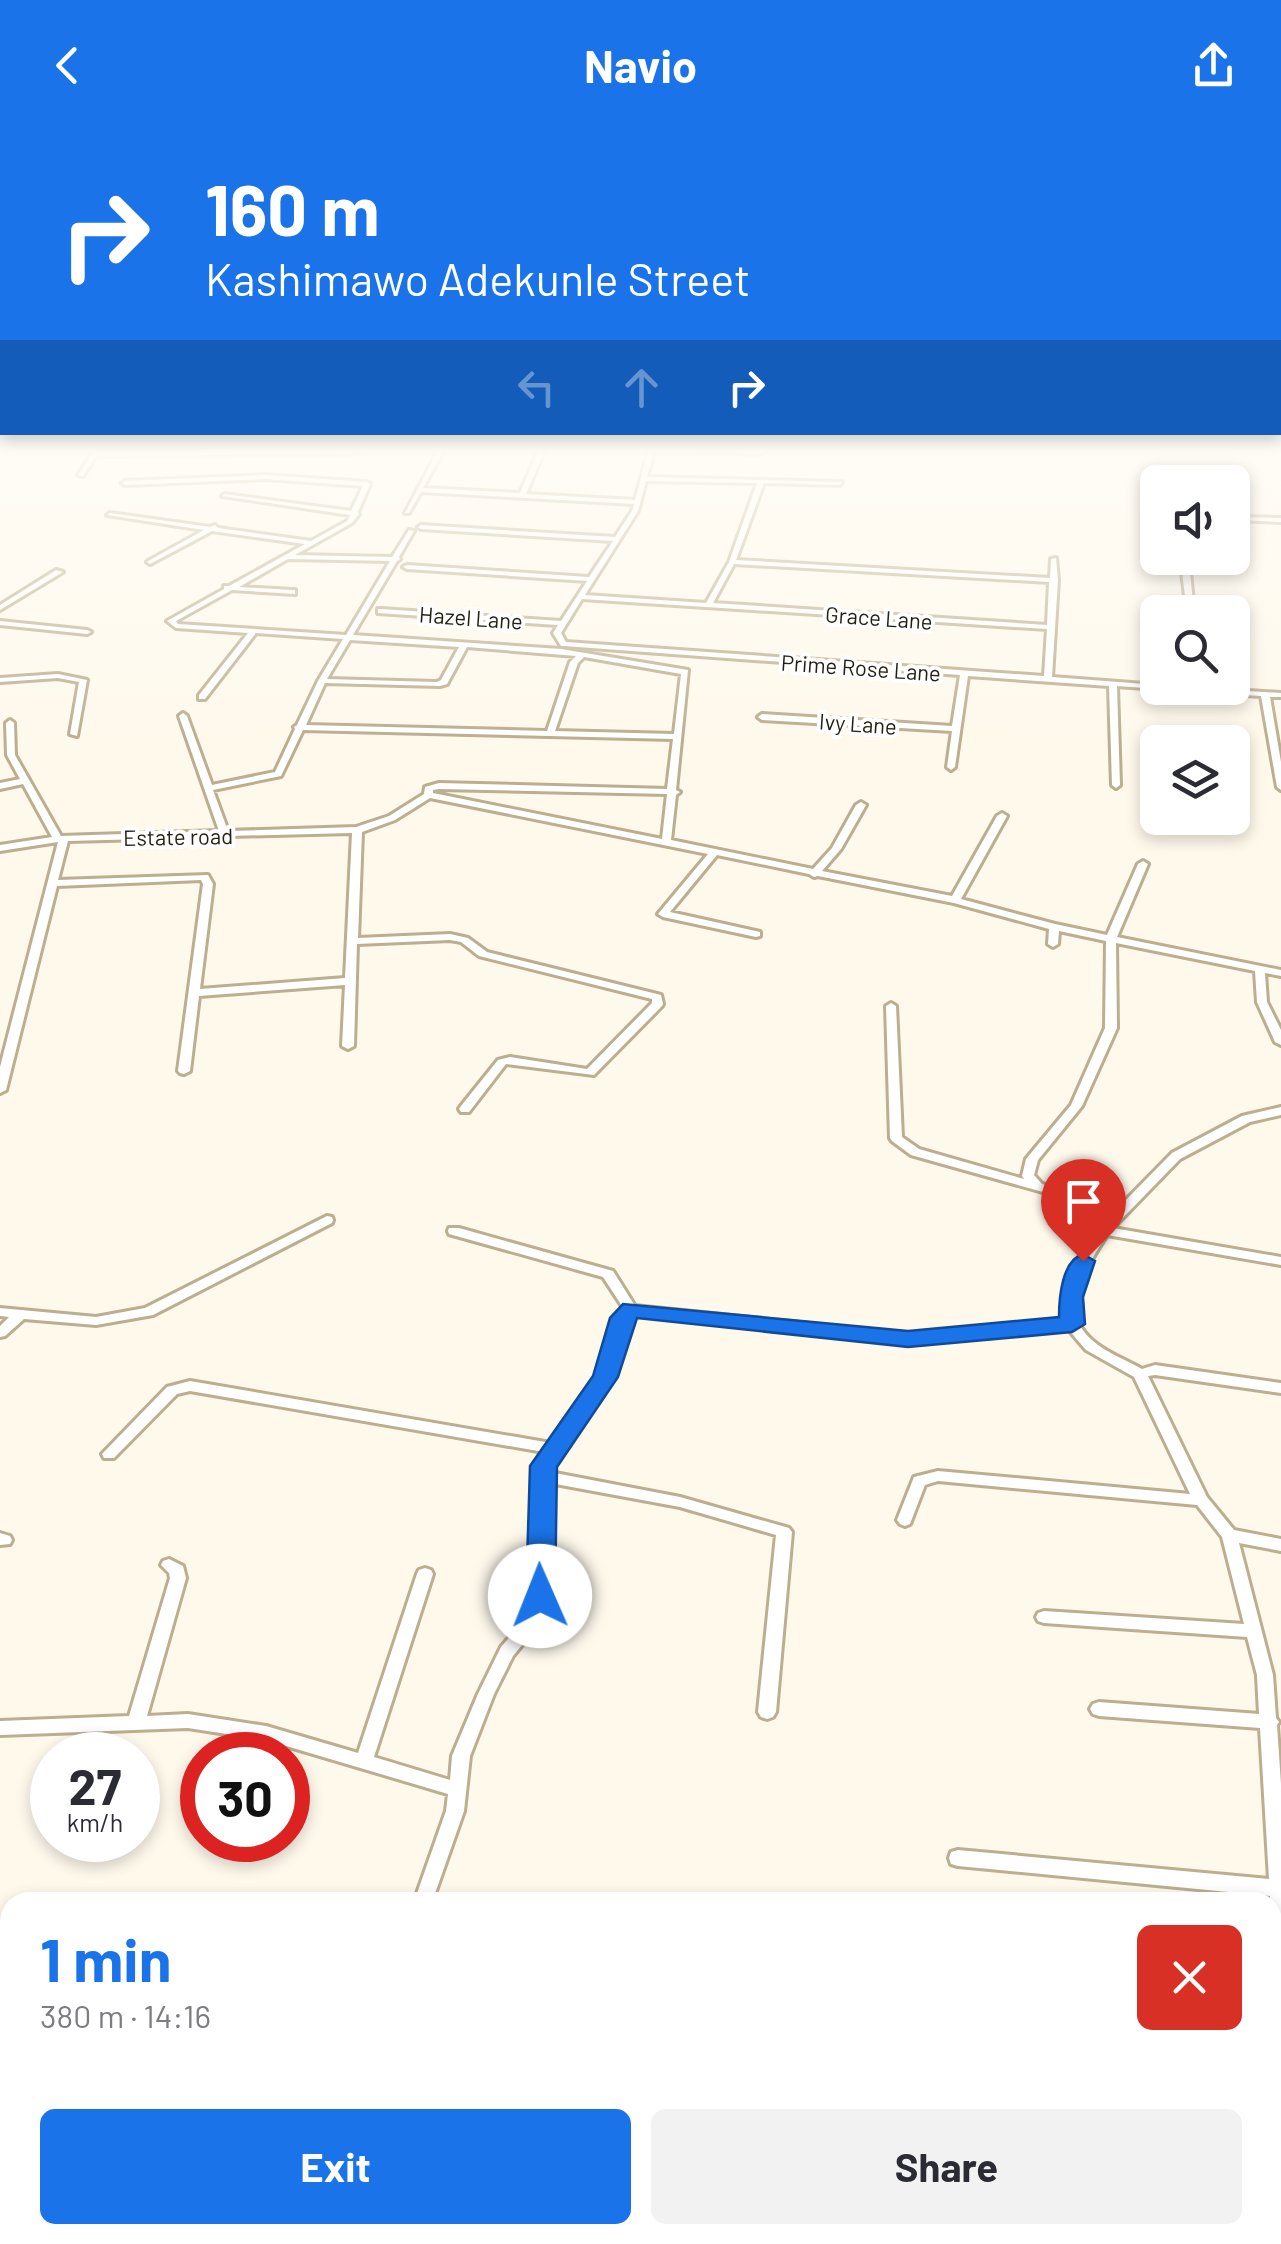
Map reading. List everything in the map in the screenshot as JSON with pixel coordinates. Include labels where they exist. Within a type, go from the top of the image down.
[{"type":"street","points":[[150,562],[183,544]]},
{"type":"street","points":[[309,544],[171,624],[582,654],[687,673],[666,841]]},
{"type":"street","points":[[209,788],[278,774],[322,681],[407,544]]},
{"type":"street","points":[[562,624],[613,544]]},
{"type":"street","points":[[708,606],[739,544]]},
{"type":"street","points":[[286,557],[397,559]]},
{"type":"street","points":[[1048,680],[1054,559]]},
{"type":"street","points":[[732,562],[1054,580]]},
{"type":"street","points":[[407,567],[589,579]]},
{"type":"street","points":[[0,608],[59,572]]},
{"type":"street","points":[[227,588],[292,592]]},
{"type":"street","name":"Grace Lane","points":[[579,597],[1050,627]]},
{"type":"street","points":[[0,598],[14,599]]},
{"type":"street","name":"Hazel Lane","points":[[380,611],[562,624]]},
{"type":"street","points":[[0,624],[87,632]]},
{"type":"street","name":"Prime Rose Lane","points":[[562,624],[556,637],[564,644],[1140,686]]},
{"type":"street","points":[[202,697],[254,631]]},
{"type":"street","points":[[322,681],[437,684],[444,682],[464,644]]},
{"type":"street","points":[[550,734],[574,662],[582,654]]},
{"type":"street","points":[[951,766],[964,674]]},
{"type":"street","points":[[0,680],[48,676],[83,680],[74,734]]},
{"type":"street","points":[[1113,684],[1116,785]]},
{"type":"street","points":[[1250,693],[1281,695]]},
{"type":"street","points":[[1264,694],[1278,753],[1281,787]]},
{"type":"street","points":[[183,716],[225,836]]},
{"type":"street","name":"Ivy Lane","points":[[762,717],[954,729]]},
{"type":"street","points":[[0,1090],[55,883],[61,838],[12,756],[10,723]]},
{"type":"street","points":[[298,726],[677,736]]},
{"type":"street","points":[[0,786],[26,782]]},
{"type":"street","name":"Estate road","points":[[0,848],[61,838],[357,830],[392,818],[439,786],[675,792]]},
{"type":"street","points":[[429,796],[955,900],[1054,926],[1254,964],[1260,970],[1281,973]]},
{"type":"street","points":[[814,874],[836,849],[861,805]]},
{"type":"street","points":[[955,900],[1002,816]]},
{"type":"street","points":[[348,1046],[357,830]]},
{"type":"street","points":[[713,854],[663,914],[756,934]]},
{"type":"street","points":[[1036,1184],[1028,1176],[1032,1160],[1076,1106],[1112,1028],[1111,938],[1143,864]]},
{"type":"street","points":[[55,883],[205,877],[208,884],[184,1071]]},
{"type":"street","points":[[1053,944],[1054,926]]},
{"type":"street","points":[[352,942],[450,937],[483,954],[657,997],[658,1004],[598,1070],[579,1073],[510,1060],[502,1062],[465,1109]]},
{"type":"street","points":[[1260,970],[1262,1002],[1281,1042]]},
{"type":"street","points":[[194,993],[350,981]]},
{"type":"street","points":[[891,1006],[896,1138],[915,1152],[1122,1211]]},
{"type":"street","points":[[1277,1892],[1277,1781],[1270,1722],[1254,1631],[1229,1535],[1201,1500],[1140,1374],[1091,1347],[1072,1324],[1071,1297],[1083,1261],[1104,1230],[1176,1156],[1246,1118],[1281,1111]]},
{"type":"street","points":[[0,1312],[96,1320],[148,1312],[327,1220]]},
{"type":"street","points":[[1104,1230],[1281,1262]]},
{"type":"street","points":[[454,1231],[608,1274],[631,1310]]},
{"type":"street","points":[[631,1310],[908,1339],[1072,1324]]},
{"type":"street","points":[[427,1892],[455,1811],[462,1756],[486,1694],[508,1652],[534,1620],[540,1596],[540,1476],[605,1377],[623,1318],[631,1310]]},
{"type":"street","points":[[0,1333],[19,1316]]},
{"type":"street","points":[[1140,1374],[1155,1370],[1281,1388]]},
{"type":"street","points":[[109,1454],[172,1390],[190,1386],[555,1449]]},
{"type":"street","points":[[540,1476],[680,1502],[784,1532],[767,1712]]},
{"type":"street","points":[[905,1520],[920,1481],[938,1476],[1201,1500]]},
{"type":"street","points":[[1229,1535],[1281,1545]]},
{"type":"street","points":[[136,1723],[178,1578],[177,1570],[169,1565]]},
{"type":"street","points":[[364,1760],[425,1574]]},
{"type":"street","points":[[1044,1617],[1254,1631]]},
{"type":"street","points":[[1099,1710],[1270,1722]]},
{"type":"street","points":[[0,1728],[188,1722],[266,1734],[456,1789]]},
{"type":"street","points":[[958,1858],[1276,1888]]},
{"type":"route","points":[[540,1596],[540,1476],[605,1377],[614,1358],[623,1318],[631,1310],[908,1339],[1072,1324],[1071,1297],[1083,1261]]}]
